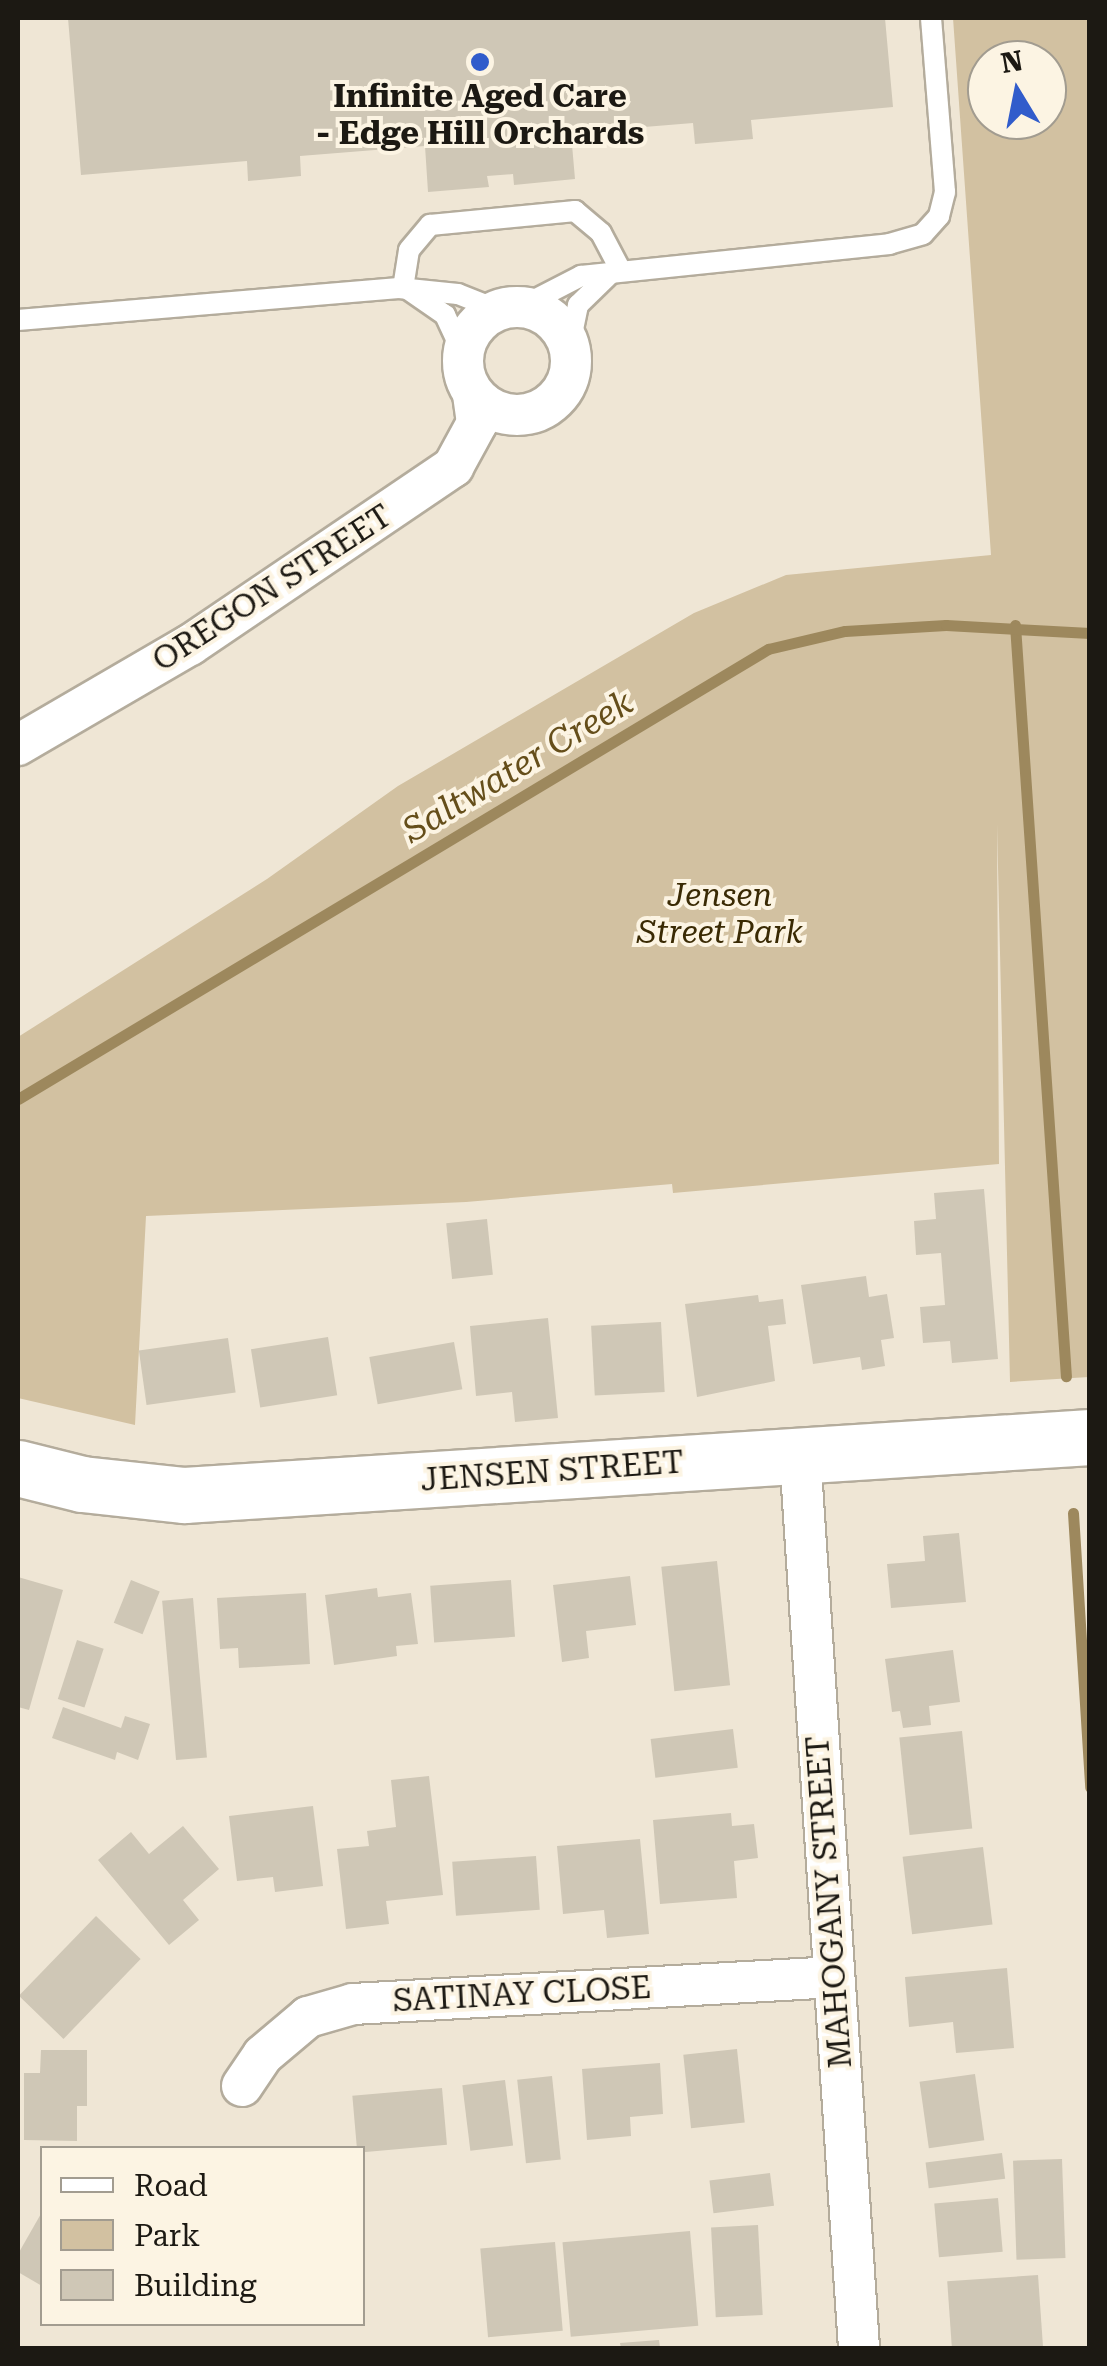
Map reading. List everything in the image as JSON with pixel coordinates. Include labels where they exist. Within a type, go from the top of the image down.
[{"type":"street","points":[[454,467],[498,444],[548,405],[568,380],[569,349],[555,323],[510,309]]},
{"type":"street","name":"OREGON STREET","points":[[18,745],[190,645],[454,467],[477,422],[468,375],[473,331],[510,309]]},
{"type":"street","points":[[468,375],[502,413],[548,405]]},
{"type":"street","name":"JENSEN STREET","points":[[18,1468],[82,1484],[184,1494],[1090,1436]]},
{"type":"street","name":"MAHOGANY STREET","points":[[800,1455],[858,2348]]},
{"type":"street","name":"SATINAY CLOSE","points":[[242,2086],[263,2054],[308,2017],[353,2004],[834,1977]]},
{"type":"lane","points":[[18,320],[402,288],[458,294],[510,309],[573,278],[620,269],[889,244],[930,230],[945,192],[931,18]]},
{"type":"lane","points":[[402,288],[410,250],[430,226],[557,213],[589,219],[620,269]]},
{"type":"lane","points":[[569,349],[582,299],[620,269]]},
{"type":"lane","points":[[402,288],[445,315],[468,375]]},
{"type":"green space","name":"Jensen Street Park","points":[[953,18],[1089,18],[1089,1377],[1010,1382],[997,824],[999,1164],[673,1193],[672,1184],[466,1202],[146,1216],[135,1425],[18,1398],[18,1037],[267,879],[398,786],[694,613],[786,575],[991,555]]},
{"type":"building","name":"Infinite Aged Care - Edge Hill Orchards","points":[[68,18],[885,18],[893,107],[751,120],[753,139],[695,144],[693,123],[571,133],[575,179],[514,185],[513,174],[487,176],[489,187],[428,192],[425,146],[300,156],[301,176],[248,181],[247,161],[81,175]]},
{"type":"building","points":[[984,1189],[998,1359],[952,1363],[950,1341],[923,1343],[920,1307],[945,1305],[941,1253],[916,1255],[914,1221],[936,1219],[934,1193]]},
{"type":"building","points":[[487,1219],[493,1275],[452,1279],[446,1223]]},
{"type":"building","points":[[866,1276],[869,1297],[887,1294],[894,1338],[881,1340],[885,1366],[862,1370],[860,1357],[813,1364],[801,1285]]},
{"type":"building","points":[[758,1295],[759,1302],[783,1299],[786,1324],[768,1326],[775,1381],[697,1397],[685,1304]]},
{"type":"building","points":[[548,1318],[558,1418],[515,1422],[512,1392],[476,1396],[470,1326]]},
{"type":"building","points":[[661,1322],[665,1392],[595,1396],[591,1326]]},
{"type":"building","points":[[328,1337],[337,1395],[260,1407],[251,1349]]},
{"type":"building","points":[[228,1338],[236,1392],[147,1405],[139,1351]]},
{"type":"building","points":[[454,1342],[462,1389],[378,1404],[369,1357]]},
{"type":"building","points":[[959,1533],[966,1602],[891,1608],[887,1564],[925,1561],[923,1536]]},
{"type":"building","points":[[717,1561],[730,1685],[674,1691],[661,1567]]},
{"type":"building","points":[[630,1576],[636,1625],[586,1631],[589,1658],[562,1662],[553,1585]]},
{"type":"building","points":[[18,1577],[63,1590],[29,1710],[18,1707]]},
{"type":"building","points":[[131,1580],[160,1592],[143,1634],[114,1623]]},
{"type":"building","points":[[511,1580],[515,1637],[434,1643],[430,1586]]},
{"type":"building","points":[[377,1588],[378,1597],[411,1593],[418,1644],[396,1646],[397,1656],[334,1665],[325,1595]]},
{"type":"building","points":[[306,1593],[310,1664],[239,1668],[238,1648],[220,1649],[217,1598]]},
{"type":"building","points":[[193,1598],[207,1757],[176,1760],[162,1601]]},
{"type":"building","points":[[77,1640],[104,1649],[84,1708],[58,1699]]},
{"type":"building","points":[[953,1650],[960,1702],[929,1706],[931,1725],[903,1728],[900,1711],[892,1712],[885,1659]]},
{"type":"building","points":[[63,1707],[121,1728],[125,1716],[150,1724],[138,1760],[117,1752],[115,1760],[52,1738]]},
{"type":"building","points":[[733,1729],[738,1768],[655,1778],[651,1739]]},
{"type":"building","points":[[962,1731],[972,1828],[910,1835],[899,1738]]},
{"type":"building","points":[[429,1776],[443,1895],[386,1901],[389,1924],[346,1929],[337,1849],[369,1846],[367,1831],[396,1827],[391,1780]]},
{"type":"building","points":[[313,1806],[323,1886],[275,1892],[273,1877],[237,1881],[229,1816]]},
{"type":"building","points":[[731,1813],[732,1826],[754,1824],[758,1858],[734,1861],[737,1898],[660,1904],[653,1820]]},
{"type":"building","points":[[183,1826],[219,1869],[183,1900],[199,1920],[169,1945],[98,1860],[131,1832],[149,1854]]},
{"type":"building","points":[[640,1839],[649,1934],[607,1938],[604,1910],[563,1914],[557,1846]]},
{"type":"building","points":[[983,1847],[993,1924],[912,1934],[903,1857]]},
{"type":"building","points":[[536,1856],[540,1910],[456,1916],[452,1862]]},
{"type":"building","points":[[96,1916],[141,1959],[63,2039],[19,1996]]},
{"type":"building","points":[[1007,1968],[1014,2048],[956,2053],[953,2022],[909,2027],[905,1977]]},
{"type":"building","points":[[737,2049],[745,2123],[691,2128],[683,2055]]},
{"type":"building","points":[[41,2050],[87,2050],[87,2106],[77,2106],[77,2141],[24,2140],[24,2073],[40,2073]]},
{"type":"building","points":[[660,2063],[663,2114],[630,2117],[631,2136],[587,2140],[582,2069]]},
{"type":"building","points":[[975,2074],[984,2140],[929,2148],[920,2082]]},
{"type":"building","points":[[552,2076],[561,2160],[526,2163],[517,2080]]},
{"type":"building","points":[[505,2080],[513,2146],[470,2151],[462,2085]]},
{"type":"building","points":[[442,2088],[447,2145],[365,2152],[365,2146],[357,2146],[352,2096]]},
{"type":"building","points":[[1002,2153],[1005,2179],[929,2188],[926,2162]]},
{"type":"building","points":[[1062,2159],[1065,2258],[1016,2260],[1013,2161]]},
{"type":"building","points":[[770,2173],[774,2206],[713,2213],[709,2180]]},
{"type":"building","points":[[998,2198],[1003,2252],[939,2257],[934,2204]]},
{"type":"building","points":[[40,2216],[40,2285],[18,2272],[18,2254]]},
{"type":"building","points":[[758,2225],[763,2315],[716,2317],[711,2227]]},
{"type":"building","points":[[690,2231],[698,2326],[571,2337],[562,2242]]},
{"type":"building","points":[[555,2242],[563,2331],[488,2337],[480,2249]]},
{"type":"building","points":[[1038,2275],[1043,2348],[952,2348],[947,2281]]},
{"type":"building","points":[[659,2340],[660,2348],[621,2348],[620,2343]]},
{"type":"waterway","name":"Saltwater Creek","points":[[18,1099],[768,649],[845,631],[946,625],[1090,633]]},
{"type":"waterway","points":[[1015,625],[1066,1376]]},
{"type":"waterway","points":[[1073,1513],[1090,1787]]},
{"type":"place","name":"Infinite Aged Care - Edge Hill Orchards","points":[[480,62]]}]
